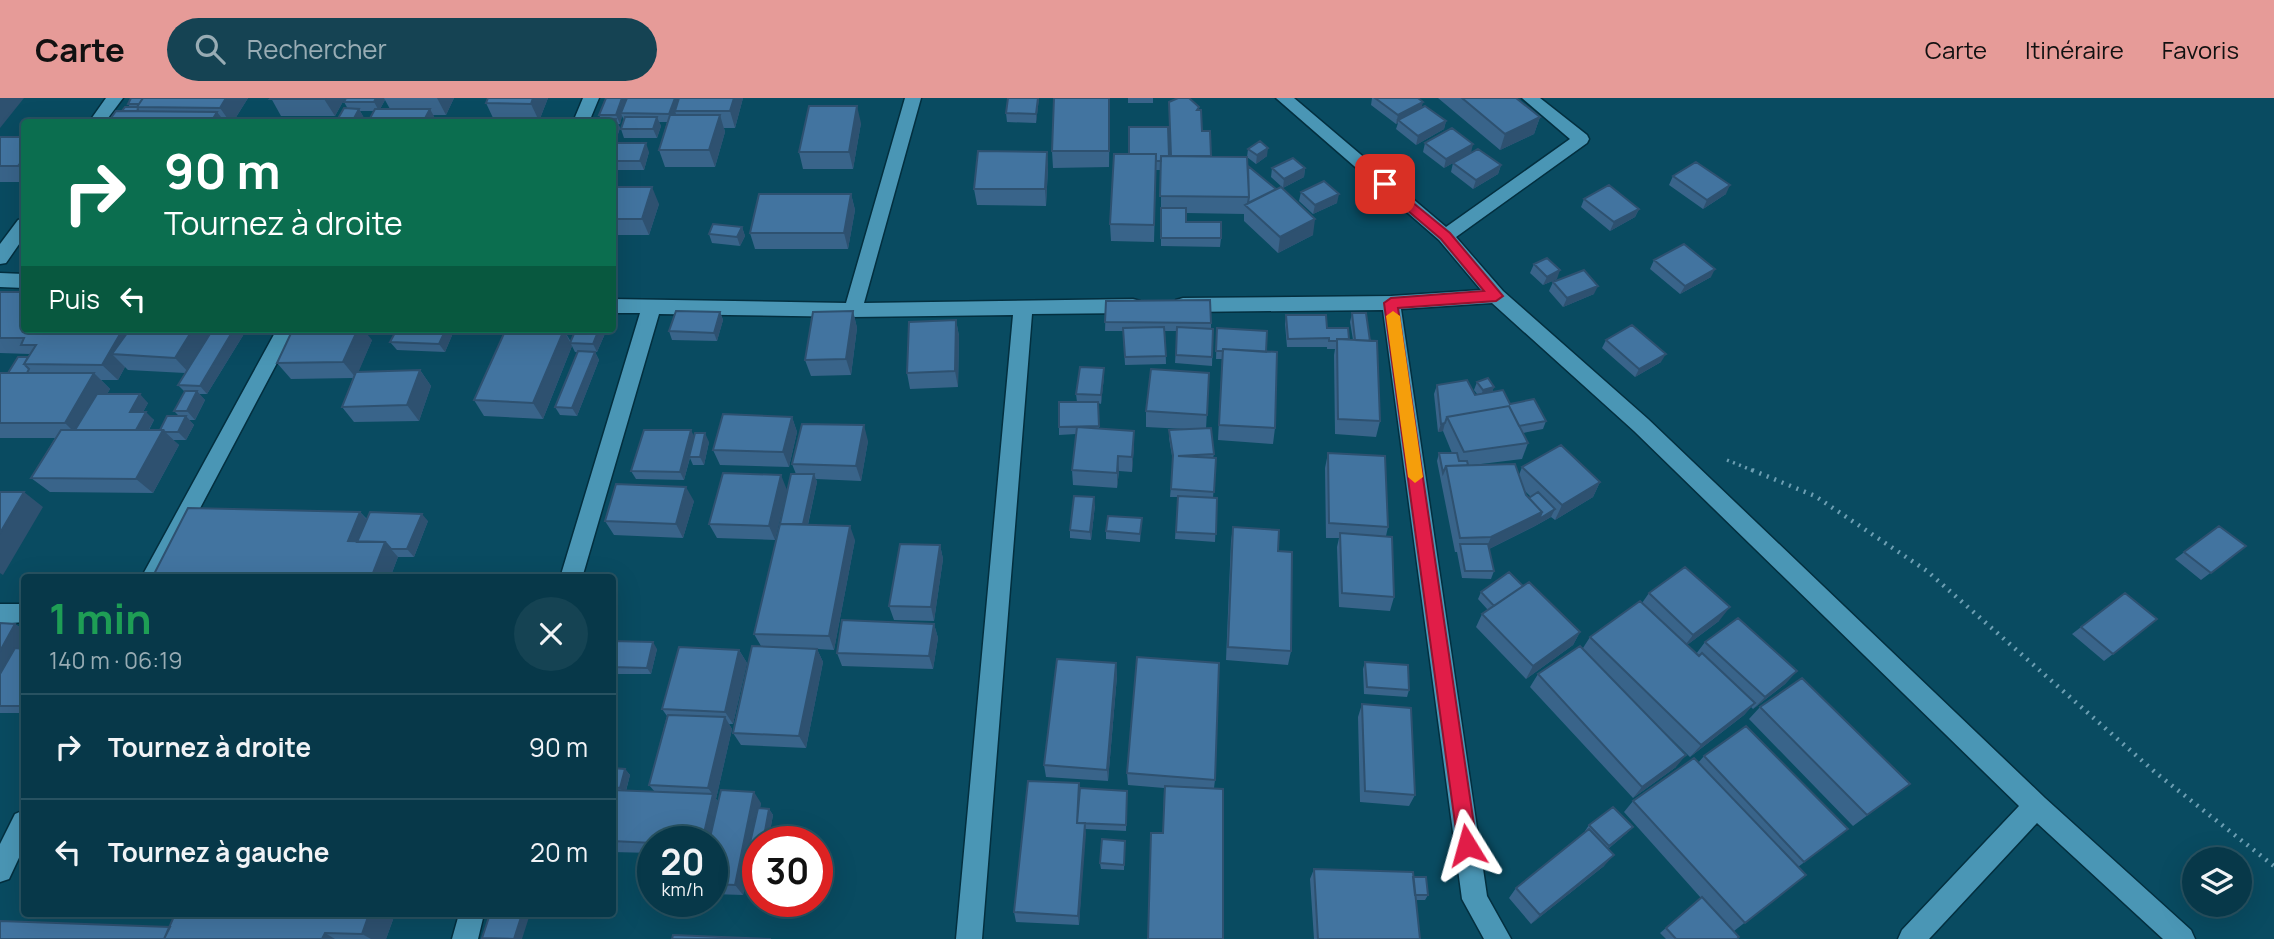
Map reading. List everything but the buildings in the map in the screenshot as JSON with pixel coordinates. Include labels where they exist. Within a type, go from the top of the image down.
[{"type":"street","points":[[99,119],[115,98]]},
{"type":"street","points":[[582,119],[591,98]]},
{"type":"street","points":[[853,310],[913,98]]},
{"type":"street","points":[[1284,98],[1445,236],[1496,296],[1641,425],[2036,806],[2182,939]]},
{"type":"street","points":[[1445,236],[1581,139],[1530,98]]},
{"type":"street","points":[[0,258],[21,228]]},
{"type":"street","points":[[0,280],[21,281]]},
{"type":"street","points":[[616,306],[853,310],[1391,303],[1496,296]]},
{"type":"street","points":[[1391,303],[1475,899],[1498,939]]},
{"type":"street","points":[[572,574],[651,307]]},
{"type":"street","points":[[969,939],[1023,307]]},
{"type":"street","points":[[154,574],[284,333]]},
{"type":"street","points":[[0,614],[21,613]]},
{"type":"street","points":[[1911,939],[2036,806]]},
{"type":"street","points":[[0,870],[21,828]]},
{"type":"street","points":[[465,939],[471,917]]},
{"type":"path","points":[[1716,456],[1815,496],[1927,571],[2156,773],[2274,866]]},
{"type":"slow traffic","points":[[1393,316],[1415,477]]},
{"type":"route","points":[[1385,184],[1445,236],[1496,296],[1391,303],[1467,845]]}]
